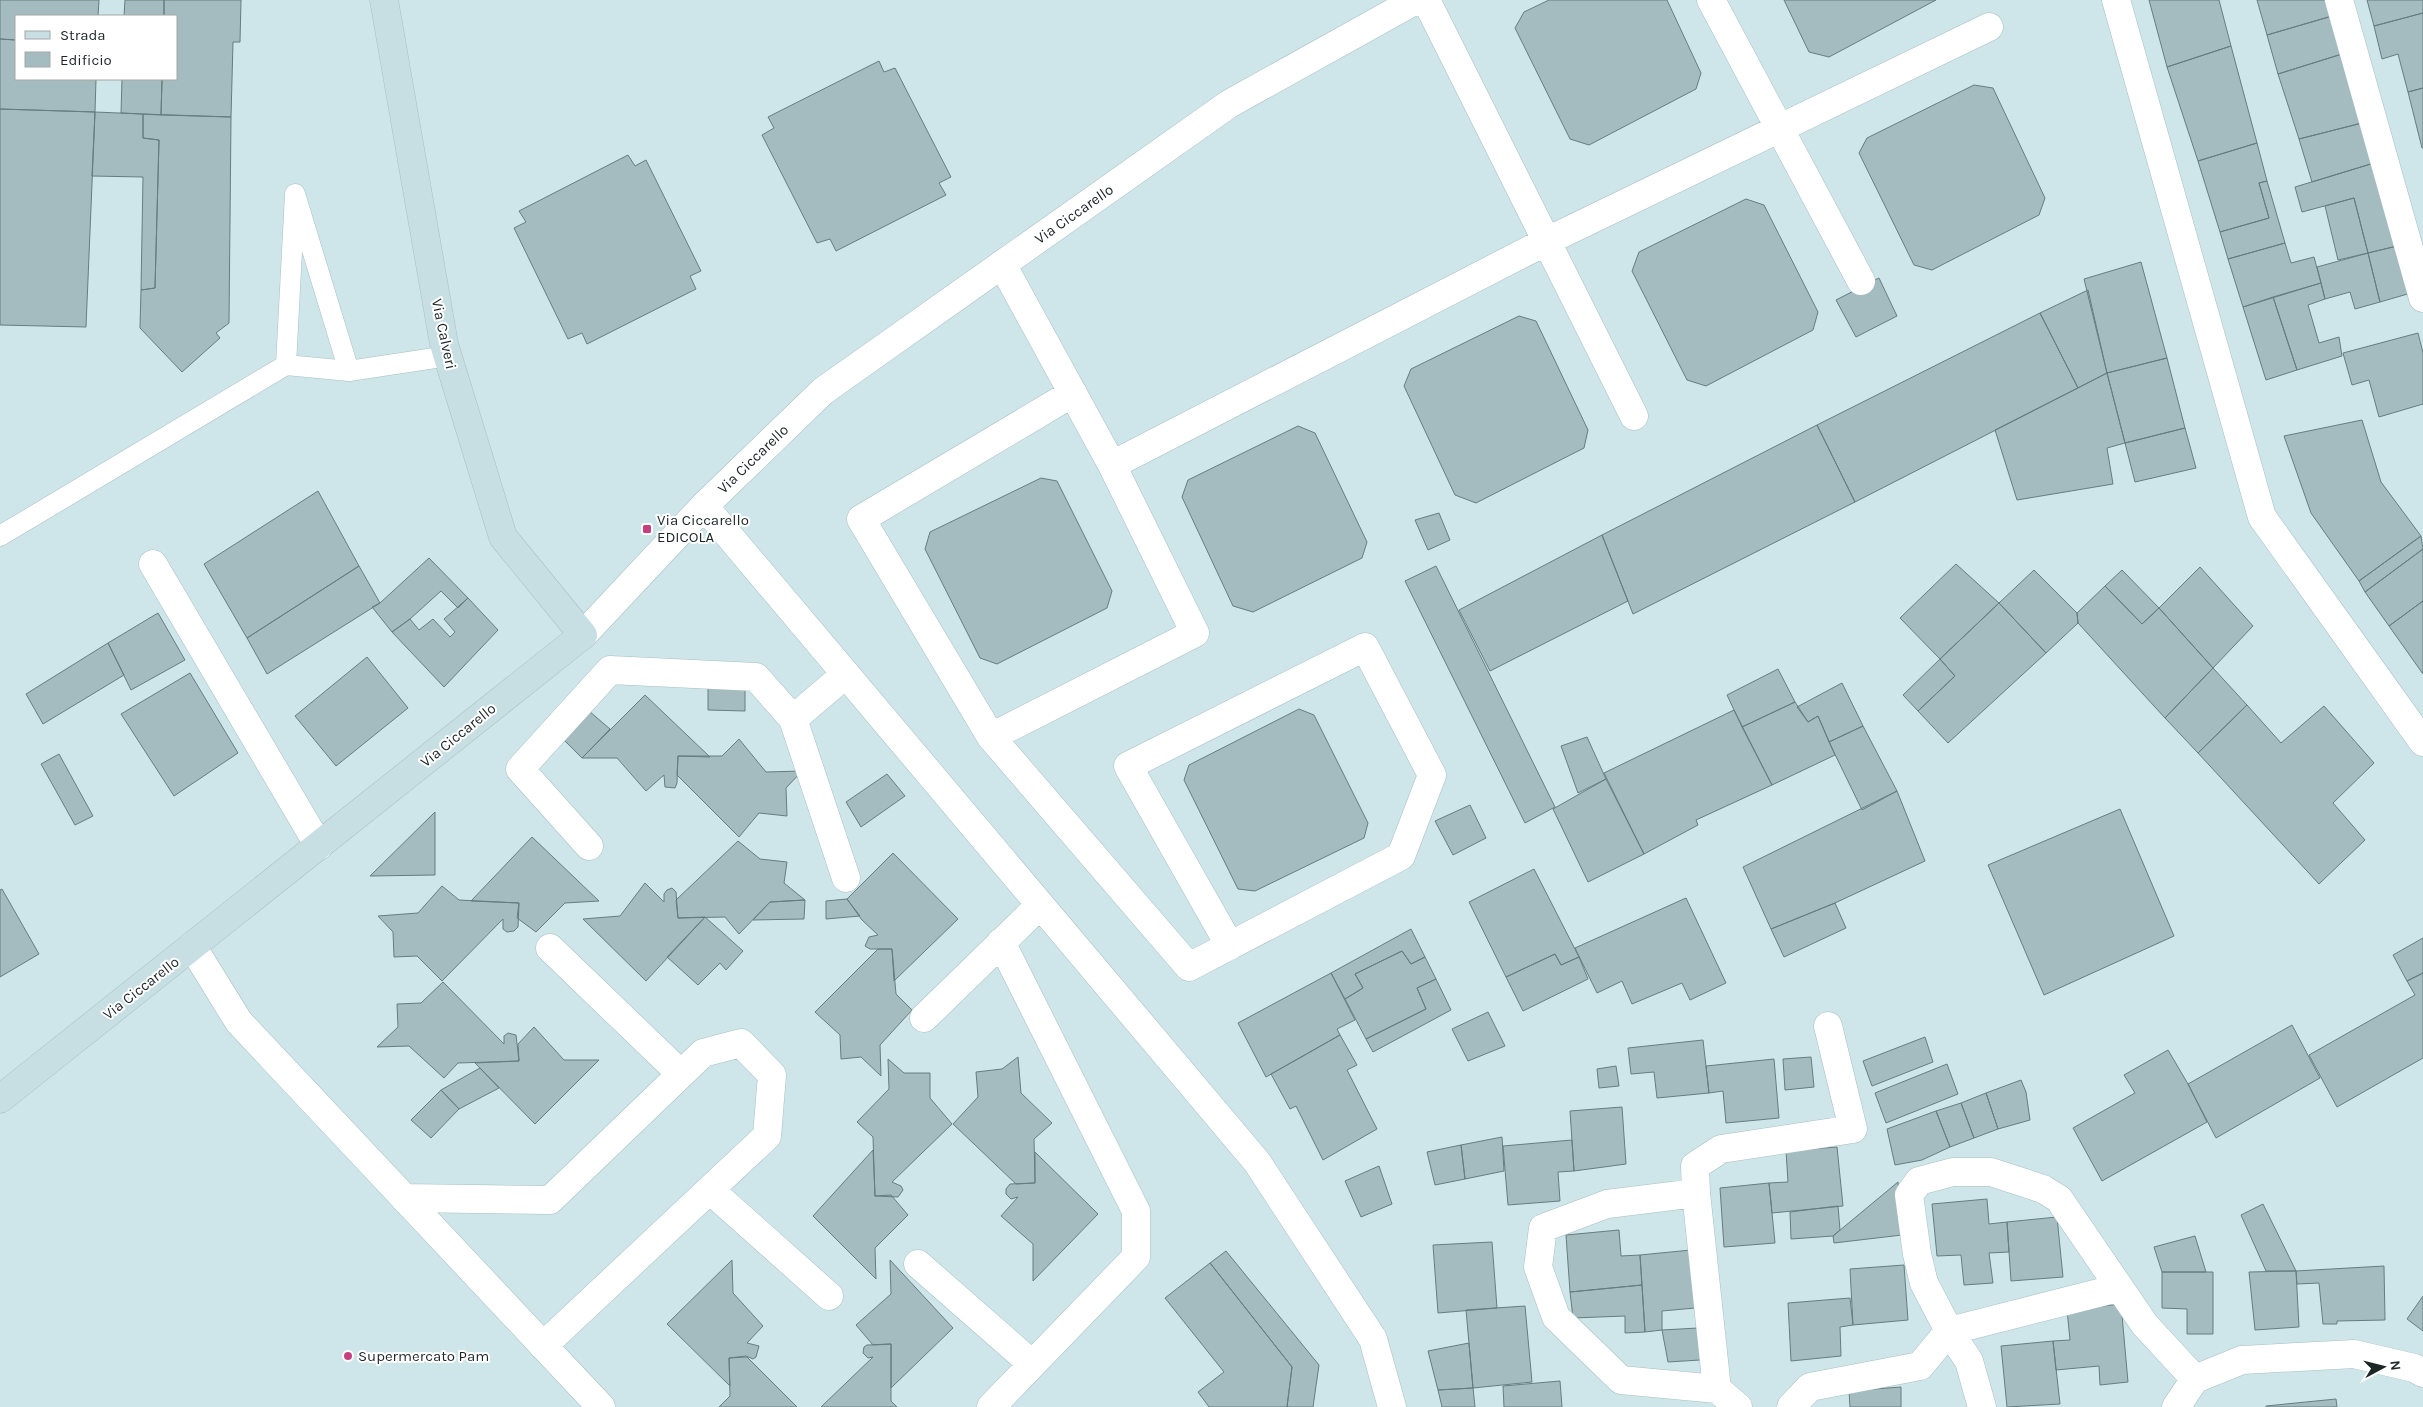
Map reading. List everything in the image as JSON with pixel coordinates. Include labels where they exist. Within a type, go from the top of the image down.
[{"type":"street","name":"Via Calveri","points":[[384,0],[448,356],[503,537],[583,635]]},
{"type":"street","name":"Via Ciccarello","points":[[0,1099],[583,635],[704,506],[823,391],[1229,104],[1416,0]]},
{"type":"street","points":[[1426,0],[1634,416]]},
{"type":"street","points":[[1711,0],[1861,281]]},
{"type":"street","points":[[2116,0],[2262,517],[2423,742]]},
{"type":"street","points":[[2339,0],[2423,298]]},
{"type":"street","points":[[1112,465],[1547,241],[1990,27]]},
{"type":"street","points":[[991,738],[1195,633],[1112,465],[1002,264]]},
{"type":"street","points":[[1073,393],[861,519],[991,738],[1189,967],[1230,946],[1401,856],[1432,775],[1365,647],[1128,766],[1230,946]]},
{"type":"street","points":[[704,506],[1257,1162],[1374,1339],[1392,1407]]},
{"type":"street","points":[[153,564],[319,846]]},
{"type":"street","points":[[589,846],[520,769],[610,670],[756,676],[793,719],[846,878]]},
{"type":"street","points":[[793,719],[846,674]]},
{"type":"street","points":[[924,1018],[1040,904]]},
{"type":"street","points":[[991,1407],[1136,1257],[1136,1211],[1002,942]]},
{"type":"street","points":[[192,946],[239,1022],[601,1407]]},
{"type":"street","points":[[550,948],[681,1074]]},
{"type":"street","points":[[1717,1388],[1696,1193],[1696,1166],[1721,1149],[1853,1129],[1828,1026]]},
{"type":"street","points":[[404,1198],[550,1200],[703,1053],[741,1044],[772,1075],[767,1136],[543,1346]]},
{"type":"street","points":[[1982,1407],[1969,1361],[1949,1330],[1924,1283],[1917,1254],[1910,1195],[1919,1181],[1953,1172],[1991,1172],[2043,1189],[2060,1200],[2118,1288],[2145,1325],[2195,1379]]},
{"type":"street","points":[[710,1190],[829,1296]]},
{"type":"street","points":[[1696,1193],[1607,1204],[1543,1228],[1538,1267],[1556,1318],[1620,1380],[1717,1388],[1738,1407]]},
{"type":"street","points":[[918,1264],[1032,1364]]},
{"type":"street","points":[[1791,1407],[1810,1387],[1920,1366],[1949,1330],[2118,1288]]},
{"type":"street","points":[[2176,1407],[2195,1379],[2242,1360],[2354,1354],[2414,1368],[2423,1374]]},
{"type":"lane","points":[[286,365],[295,194],[349,371]]},
{"type":"lane","points":[[0,536],[286,365],[349,371],[448,356]]},
{"type":"building","points":[[0,0],[99,0],[98,15],[15,15],[15,40],[0,39]]},
{"type":"building","points":[[125,0],[164,0],[164,15],[124,15]]},
{"type":"building","points":[[164,0],[241,0],[240,42],[233,42],[231,117],[161,115],[162,80],[178,80],[178,15],[164,15]]},
{"type":"building","points":[[1549,0],[1667,0],[1701,73],[1696,89],[1589,145],[1570,139],[1515,28],[1524,12]]},
{"type":"building","points":[[1784,0],[1936,0],[1829,57],[1809,52]]},
{"type":"building","points":[[2149,0],[2219,0],[2231,46],[2167,67]]},
{"type":"building","points":[[2257,0],[2327,0],[2332,16],[2267,35]]},
{"type":"building","points":[[2367,0],[2423,0],[2423,13],[2374,26]]},
{"type":"building","points":[[2423,13],[2423,88],[2408,92],[2398,54],[2382,59],[2374,26]]},
{"type":"building","points":[[2332,16],[2342,54],[2278,74],[2267,35]]},
{"type":"building","points":[[0,39],[15,40],[15,80],[96,80],[95,112],[0,109]]},
{"type":"building","points":[[2231,46],[2257,143],[2198,161],[2167,67]]},
{"type":"building","points":[[2342,54],[2362,123],[2299,139],[2278,74]]},
{"type":"building","points":[[879,61],[884,72],[895,68],[951,177],[939,183],[946,195],[836,251],[830,239],[817,243],[762,135],[774,128],[768,117]]},
{"type":"building","points":[[122,80],[162,80],[161,115],[121,113]]},
{"type":"building","points":[[1974,85],[1993,88],[2045,198],[2039,215],[1932,270],[1914,265],[1859,153],[1867,138]]},
{"type":"building","points":[[2423,88],[2423,148],[2422,148],[2408,92]]},
{"type":"building","points":[[0,109],[95,112],[86,327],[0,325]]},
{"type":"building","points":[[95,112],[143,114],[143,138],[159,140],[155,288],[141,290],[143,177],[92,176]]},
{"type":"building","points":[[143,114],[231,117],[229,323],[216,333],[220,338],[182,372],[140,328],[141,290],[155,288],[159,140],[143,138]]},
{"type":"building","points":[[2362,123],[2374,163],[2312,182],[2299,139]]},
{"type":"building","points":[[2257,143],[2267,181],[2259,183],[2269,218],[2220,232],[2198,161]]},
{"type":"building","points":[[628,155],[635,166],[646,160],[701,271],[690,276],[696,289],[587,344],[582,333],[568,339],[514,228],[526,222],[519,211]]},
{"type":"building","points":[[2374,163],[2397,246],[2368,253],[2354,198],[2302,212],[2295,187]]},
{"type":"building","points":[[2267,181],[2285,243],[2228,259],[2220,232],[2269,218],[2259,183]]},
{"type":"building","points":[[2354,198],[2368,253],[2338,260],[2325,206]]},
{"type":"building","points":[[1746,199],[1764,205],[1818,312],[1813,330],[1706,386],[1687,380],[1632,271],[1639,252]]},
{"type":"building","points":[[2285,243],[2291,263],[2314,257],[2321,283],[2243,307],[2228,259]]},
{"type":"building","points":[[2397,246],[2411,293],[2380,302],[2368,253]]},
{"type":"building","points":[[2368,253],[2380,302],[2355,309],[2350,292],[2325,299],[2317,267]]},
{"type":"building","points":[[2141,262],[2167,358],[2107,373],[2084,279]]},
{"type":"building","points":[[1879,278],[1897,316],[1856,337],[1836,300]]},
{"type":"building","points":[[2321,283],[2325,299],[2308,305],[2319,343],[2339,337],[2342,356],[2297,370],[2273,297]]},
{"type":"building","points":[[2088,290],[2107,373],[2078,388],[2040,313]]},
{"type":"building","points":[[2273,297],[2297,370],[2266,380],[2243,307]]},
{"type":"building","points":[[2040,313],[2078,388],[1855,502],[1817,425]]},
{"type":"building","points":[[1519,316],[1536,321],[1588,430],[1584,448],[1476,503],[1455,495],[1404,386],[1411,369]]},
{"type":"building","points":[[2418,333],[2423,353],[2423,404],[2379,417],[2369,380],[2352,385],[2343,353]]},
{"type":"building","points":[[2167,358],[2185,428],[2125,443],[2107,373]]},
{"type":"building","points":[[2107,373],[2125,443],[2107,448],[2113,484],[2017,500],[1995,430]]},
{"type":"building","points":[[2362,420],[2381,482],[2421,536],[2359,581],[2311,513],[2284,436]]},
{"type":"building","points":[[1817,425],[1855,502],[1633,614],[1602,535]]},
{"type":"building","points":[[1298,426],[1315,433],[1367,542],[1362,558],[1253,612],[1233,606],[1182,497],[1188,480]]},
{"type":"building","points":[[2185,428],[2196,468],[2135,482],[2125,443]]},
{"type":"building","points":[[1041,478],[1057,481],[1112,591],[1107,608],[997,664],[980,658],[925,549],[930,532]]},
{"type":"building","points":[[318,491],[359,566],[247,638],[204,564]]},
{"type":"building","points":[[1439,513],[1450,540],[1428,550],[1415,520]]},
{"type":"building","points":[[1602,535],[1628,601],[1490,671],[1459,610]]},
{"type":"building","points":[[2421,536],[2423,549],[2365,592],[2359,581]]},
{"type":"building","points":[[2423,549],[2423,601],[2389,626],[2365,592]]},
{"type":"building","points":[[429,558],[468,598],[458,608],[441,591],[410,619],[392,632],[372,607],[380,603]]},
{"type":"building","points":[[1956,564],[1999,603],[1940,659],[1900,618]]},
{"type":"building","points":[[359,566],[380,603],[267,674],[247,638]]},
{"type":"building","points":[[1436,566],[1555,807],[1525,823],[1405,581]]},
{"type":"building","points":[[2200,567],[2253,626],[2213,668],[2159,608]]},
{"type":"building","points":[[2034,570],[2077,613],[2078,623],[2046,653],[1999,603]]},
{"type":"building","points":[[2122,570],[2159,608],[2142,624],[2105,586]]},
{"type":"building","points":[[2105,586],[2142,624],[2159,608],[2213,668],[2165,718],[2078,623],[2077,613]]},
{"type":"building","points":[[468,598],[498,630],[444,687],[392,632],[410,619],[419,630],[433,619],[450,637],[455,632],[444,619]]},
{"type":"building","points":[[2423,601],[2423,674],[2389,626]]},
{"type":"building","points":[[1999,603],[2046,653],[1948,743],[1918,711],[1955,676],[1940,659]]},
{"type":"building","points":[[158,613],[185,660],[131,690],[108,643]]},
{"type":"building","points":[[108,643],[124,675],[43,724],[26,694]]},
{"type":"building","points":[[367,657],[408,708],[336,766],[295,716]]},
{"type":"building","points":[[1940,659],[1955,676],[1918,711],[1903,695]]},
{"type":"building","points":[[2213,668],[2247,705],[2198,753],[2165,718]]},
{"type":"building","points":[[1778,669],[1795,702],[1742,727],[1727,695]]},
{"type":"building","points":[[190,673],[238,753],[174,796],[121,714]]},
{"type":"building","points":[[1842,683],[1863,726],[1829,742],[1818,716],[1808,722],[1797,707]]},
{"type":"building","points":[[708,685],[745,688],[745,711],[708,710]]},
{"type":"building","points":[[645,695],[710,757],[678,756],[677,783],[675,788],[665,787],[664,775],[646,791],[617,758],[582,758]]},
{"type":"building","points":[[1795,702],[1808,722],[1818,716],[1835,755],[1772,785],[1742,727]]},
{"type":"building","points":[[2247,705],[2281,743],[2324,706],[2374,763],[2333,803],[2365,840],[2319,884],[2198,753]]},
{"type":"building","points":[[1299,709],[1314,715],[1368,823],[1364,838],[1255,891],[1238,889],[1184,780],[1189,765]]},
{"type":"building","points":[[1734,710],[1772,785],[1696,820],[1698,825],[1644,854],[1604,773]]},
{"type":"building","points":[[589,711],[610,729],[582,758],[562,738]]},
{"type":"building","points":[[1863,726],[1897,791],[1862,810],[1829,742]]},
{"type":"building","points":[[1587,737],[1606,779],[1578,793],[1561,746]]},
{"type":"building","points":[[739,739],[766,772],[802,771],[786,788],[787,816],[759,813],[739,837],[677,775],[678,756],[722,756]]},
{"type":"building","points":[[59,754],[93,816],[75,825],[41,764]]},
{"type":"building","points":[[887,774],[905,796],[861,827],[846,802]]},
{"type":"building","points":[[1606,779],[1644,854],[1588,882],[1553,809]]},
{"type":"building","points":[[1897,791],[1925,861],[1835,903],[1771,929],[1743,867]]},
{"type":"building","points":[[1470,805],[1486,838],[1453,855],[1435,821]]},
{"type":"building","points":[[2120,809],[2174,936],[2044,995],[1988,865]]},
{"type":"building","points":[[435,812],[435,875],[370,876]]},
{"type":"building","points":[[532,837],[599,901],[565,903],[536,932],[517,918],[519,903],[471,901]]},
{"type":"building","points":[[738,841],[760,859],[787,862],[784,883],[805,900],[770,902],[739,934],[725,917],[678,918],[676,900]]},
{"type":"building","points":[[893,853],[958,919],[894,981],[892,949],[870,949],[865,946],[869,937],[878,935],[862,920],[847,899]]},
{"type":"building","points":[[1534,869],[1579,957],[1561,965],[1555,954],[1506,977],[1469,902]]},
{"type":"building","points":[[645,883],[664,902],[664,894],[667,890],[672,888],[676,892],[678,918],[705,917],[646,981],[583,919],[620,916]]},
{"type":"building","points":[[442,886],[459,900],[519,903],[518,927],[514,931],[507,932],[503,929],[503,919],[442,981],[417,956],[394,957],[393,932],[378,916],[418,913]]},
{"type":"building","points":[[2,889],[39,954],[0,977],[0,890]]},
{"type":"building","points":[[1686,898],[1726,983],[1690,1000],[1682,983],[1632,1004],[1622,981],[1597,993],[1575,948]]},
{"type":"building","points":[[847,899],[860,916],[826,919],[826,901]]},
{"type":"building","points":[[805,900],[804,919],[753,920],[770,902]]},
{"type":"building","points":[[1835,903],[1846,928],[1784,957],[1771,929]]},
{"type":"building","points":[[705,917],[743,951],[726,970],[720,963],[698,985],[667,957]]},
{"type":"building","points":[[1411,929],[1425,957],[1411,964],[1402,951],[1355,974],[1363,988],[1345,999],[1331,973]]},
{"type":"building","points":[[2423,938],[2423,973],[2407,981],[2393,955]]},
{"type":"building","points":[[878,949],[892,949],[896,994],[912,1010],[880,1045],[881,1076],[861,1057],[841,1059],[840,1035],[815,1012]]},
{"type":"building","points":[[1402,951],[1411,964],[1425,957],[1436,979],[1417,988],[1426,1009],[1366,1039],[1345,999],[1363,988],[1355,974]]},
{"type":"building","points":[[1555,954],[1561,965],[1579,957],[1588,979],[1523,1011],[1506,977]]},
{"type":"building","points":[[1331,973],[1355,1020],[1337,1029],[1340,1035],[1266,1077],[1238,1023]]},
{"type":"building","points":[[2423,973],[2423,1058],[2337,1107],[2309,1055],[2415,995],[2407,981]]},
{"type":"building","points":[[1436,979],[1451,1010],[1373,1052],[1366,1039],[1426,1009],[1417,988]]},
{"type":"building","points":[[443,982],[504,1044],[504,1036],[508,1033],[516,1035],[519,1061],[458,1063],[444,1078],[409,1046],[377,1047],[398,1027],[397,1004],[421,1003]]},
{"type":"building","points":[[1488,1012],[1505,1046],[1468,1061],[1452,1029]]},
{"type":"building","points":[[2292,1025],[2320,1078],[2216,1138],[2188,1084]]},
{"type":"building","points":[[534,1027],[564,1060],[599,1060],[535,1124],[475,1063],[519,1061],[518,1044]]},
{"type":"building","points":[[1340,1035],[1357,1065],[1347,1070],[1377,1129],[1323,1160],[1296,1106],[1290,1109],[1271,1074]]},
{"type":"building","points":[[1925,1037],[1933,1062],[1872,1086],[1863,1061]]},
{"type":"building","points":[[1703,1040],[1709,1093],[1657,1098],[1654,1072],[1631,1074],[1628,1048]]},
{"type":"building","points":[[2168,1050],[2207,1122],[2102,1181],[2073,1128],[2135,1093],[2124,1075]]},
{"type":"building","points":[[1018,1057],[1021,1093],[1052,1123],[1034,1139],[1035,1183],[1016,1184],[953,1124],[978,1097],[976,1072],[1002,1069]]},
{"type":"building","points":[[1811,1057],[1814,1087],[1785,1090],[1783,1059]]},
{"type":"building","points":[[888,1059],[904,1073],[930,1073],[930,1098],[952,1124],[892,1182],[901,1186],[903,1190],[898,1197],[875,1196],[873,1137],[857,1122],[889,1089]]},
{"type":"building","points":[[1774,1059],[1779,1118],[1726,1123],[1723,1091],[1709,1093],[1706,1066]]},
{"type":"building","points":[[1947,1064],[1958,1094],[1886,1123],[1875,1093]]},
{"type":"building","points":[[1616,1066],[1619,1086],[1599,1088],[1597,1069]]},
{"type":"building","points":[[480,1068],[499,1088],[459,1109],[441,1090]]},
{"type":"building","points":[[2021,1080],[2026,1092],[2030,1120],[1998,1129],[1986,1093]]},
{"type":"building","points":[[441,1090],[459,1109],[431,1138],[411,1120]]},
{"type":"building","points":[[1986,1093],[1998,1129],[1974,1138],[1961,1103]]},
{"type":"building","points":[[1961,1103],[1974,1138],[1950,1147],[1936,1111]]},
{"type":"building","points":[[1622,1107],[1626,1164],[1574,1171],[1570,1111]]},
{"type":"building","points":[[1936,1111],[1950,1147],[1922,1160],[1895,1165],[1887,1129]]},
{"type":"building","points":[[1502,1137],[1504,1171],[1465,1179],[1461,1145]]},
{"type":"building","points":[[1572,1140],[1574,1171],[1558,1172],[1560,1201],[1508,1205],[1503,1146]]},
{"type":"building","points":[[1461,1145],[1465,1179],[1435,1185],[1427,1152]]},
{"type":"building","points":[[1837,1147],[1843,1206],[1772,1213],[1769,1183],[1788,1182],[1786,1151]]},
{"type":"building","points":[[873,1150],[875,1196],[891,1195],[908,1215],[875,1248],[876,1279],[813,1216]]},
{"type":"building","points":[[1035,1152],[1098,1214],[1033,1281],[1033,1244],[1001,1216],[1018,1197],[1011,1199],[1006,1194],[1006,1189],[1010,1184],[1035,1183]]},
{"type":"building","points":[[1379,1166],[1392,1204],[1361,1217],[1345,1181]]},
{"type":"building","points":[[1898,1182],[1902,1235],[1834,1243],[1833,1236]]},
{"type":"building","points":[[1769,1183],[1775,1243],[1724,1247],[1720,1188]]},
{"type":"building","points":[[1987,1199],[1989,1224],[2007,1222],[2009,1252],[1989,1253],[1993,1283],[1964,1285],[1961,1255],[1937,1256],[1932,1204]]},
{"type":"building","points":[[2263,1204],[2296,1271],[2266,1271],[2241,1215]]},
{"type":"building","points":[[1838,1206],[1840,1230],[1833,1236],[1791,1239],[1790,1212]]},
{"type":"building","points":[[2057,1217],[2063,1277],[2011,1281],[2007,1222]]},
{"type":"building","points":[[1619,1230],[1621,1256],[1640,1255],[1642,1285],[1570,1292],[1566,1235]]},
{"type":"building","points":[[2195,1236],[2206,1272],[2162,1272],[2154,1247]]},
{"type":"building","points":[[1492,1242],[1497,1308],[1438,1313],[1433,1245]]},
{"type":"building","points":[[1691,1250],[1695,1308],[1662,1311],[1662,1330],[1645,1332],[1640,1255]]},
{"type":"building","points":[[1226,1251],[1319,1365],[1313,1407],[1287,1407],[1292,1367],[1210,1263]]},
{"type":"building","points":[[732,1260],[733,1293],[763,1326],[747,1343],[759,1346],[756,1357],[753,1359],[746,1356],[729,1358],[730,1386],[667,1324]]},
{"type":"building","points":[[890,1260],[953,1328],[891,1388],[891,1344],[873,1345],[856,1325],[891,1294]]},
{"type":"building","points":[[1210,1263],[1292,1367],[1287,1407],[1209,1407],[1198,1392],[1224,1372],[1165,1298]]},
{"type":"building","points":[[1904,1265],[1908,1320],[1853,1325],[1850,1269]]},
{"type":"building","points":[[2384,1266],[2385,1320],[2337,1321],[2337,1324],[2323,1324],[2319,1283],[2297,1284],[2296,1271]]},
{"type":"building","points":[[2296,1271],[2299,1327],[2255,1330],[2249,1272]]},
{"type":"building","points":[[2162,1272],[2213,1272],[2213,1334],[2187,1334],[2187,1309],[2162,1308]]},
{"type":"building","points":[[1642,1285],[1645,1332],[1625,1333],[1625,1316],[1573,1318],[1570,1292]]},
{"type":"building","points":[[2423,1296],[2423,1331],[2407,1319]]},
{"type":"building","points":[[1850,1298],[1853,1325],[1840,1327],[1841,1356],[1791,1361],[1788,1303]]},
{"type":"building","points":[[2121,1304],[2128,1382],[2100,1385],[2099,1366],[2056,1370],[2053,1341],[2070,1340],[2067,1310]]},
{"type":"building","points":[[1525,1306],[1532,1382],[1473,1388],[1466,1310]]},
{"type":"building","points":[[1698,1328],[1700,1360],[1668,1362],[1662,1330]]},
{"type":"building","points":[[2053,1341],[2060,1404],[2007,1407],[2001,1346]]},
{"type":"building","points":[[1469,1343],[1473,1388],[1438,1390],[1428,1351]]},
{"type":"building","points":[[891,1344],[891,1401],[897,1407],[821,1407],[873,1357],[868,1358],[863,1353],[864,1347],[867,1345]]},
{"type":"building","points":[[747,1357],[797,1407],[719,1407],[730,1396],[729,1358]]},
{"type":"building","points":[[1560,1381],[1562,1407],[1504,1407],[1503,1386]]},
{"type":"building","points":[[1901,1387],[1901,1407],[1850,1407],[1849,1391]]},
{"type":"building","points":[[1473,1388],[1475,1407],[1442,1407],[1438,1390]]},
{"type":"building","points":[[2336,1399],[2337,1407],[2266,1407],[2266,1406]]},
{"type":"place","name":"Via Ciccarello EDICOLA","points":[[647,529]]},
{"type":"place","name":"Supermercato Pam","points":[[348,1356]]}]
